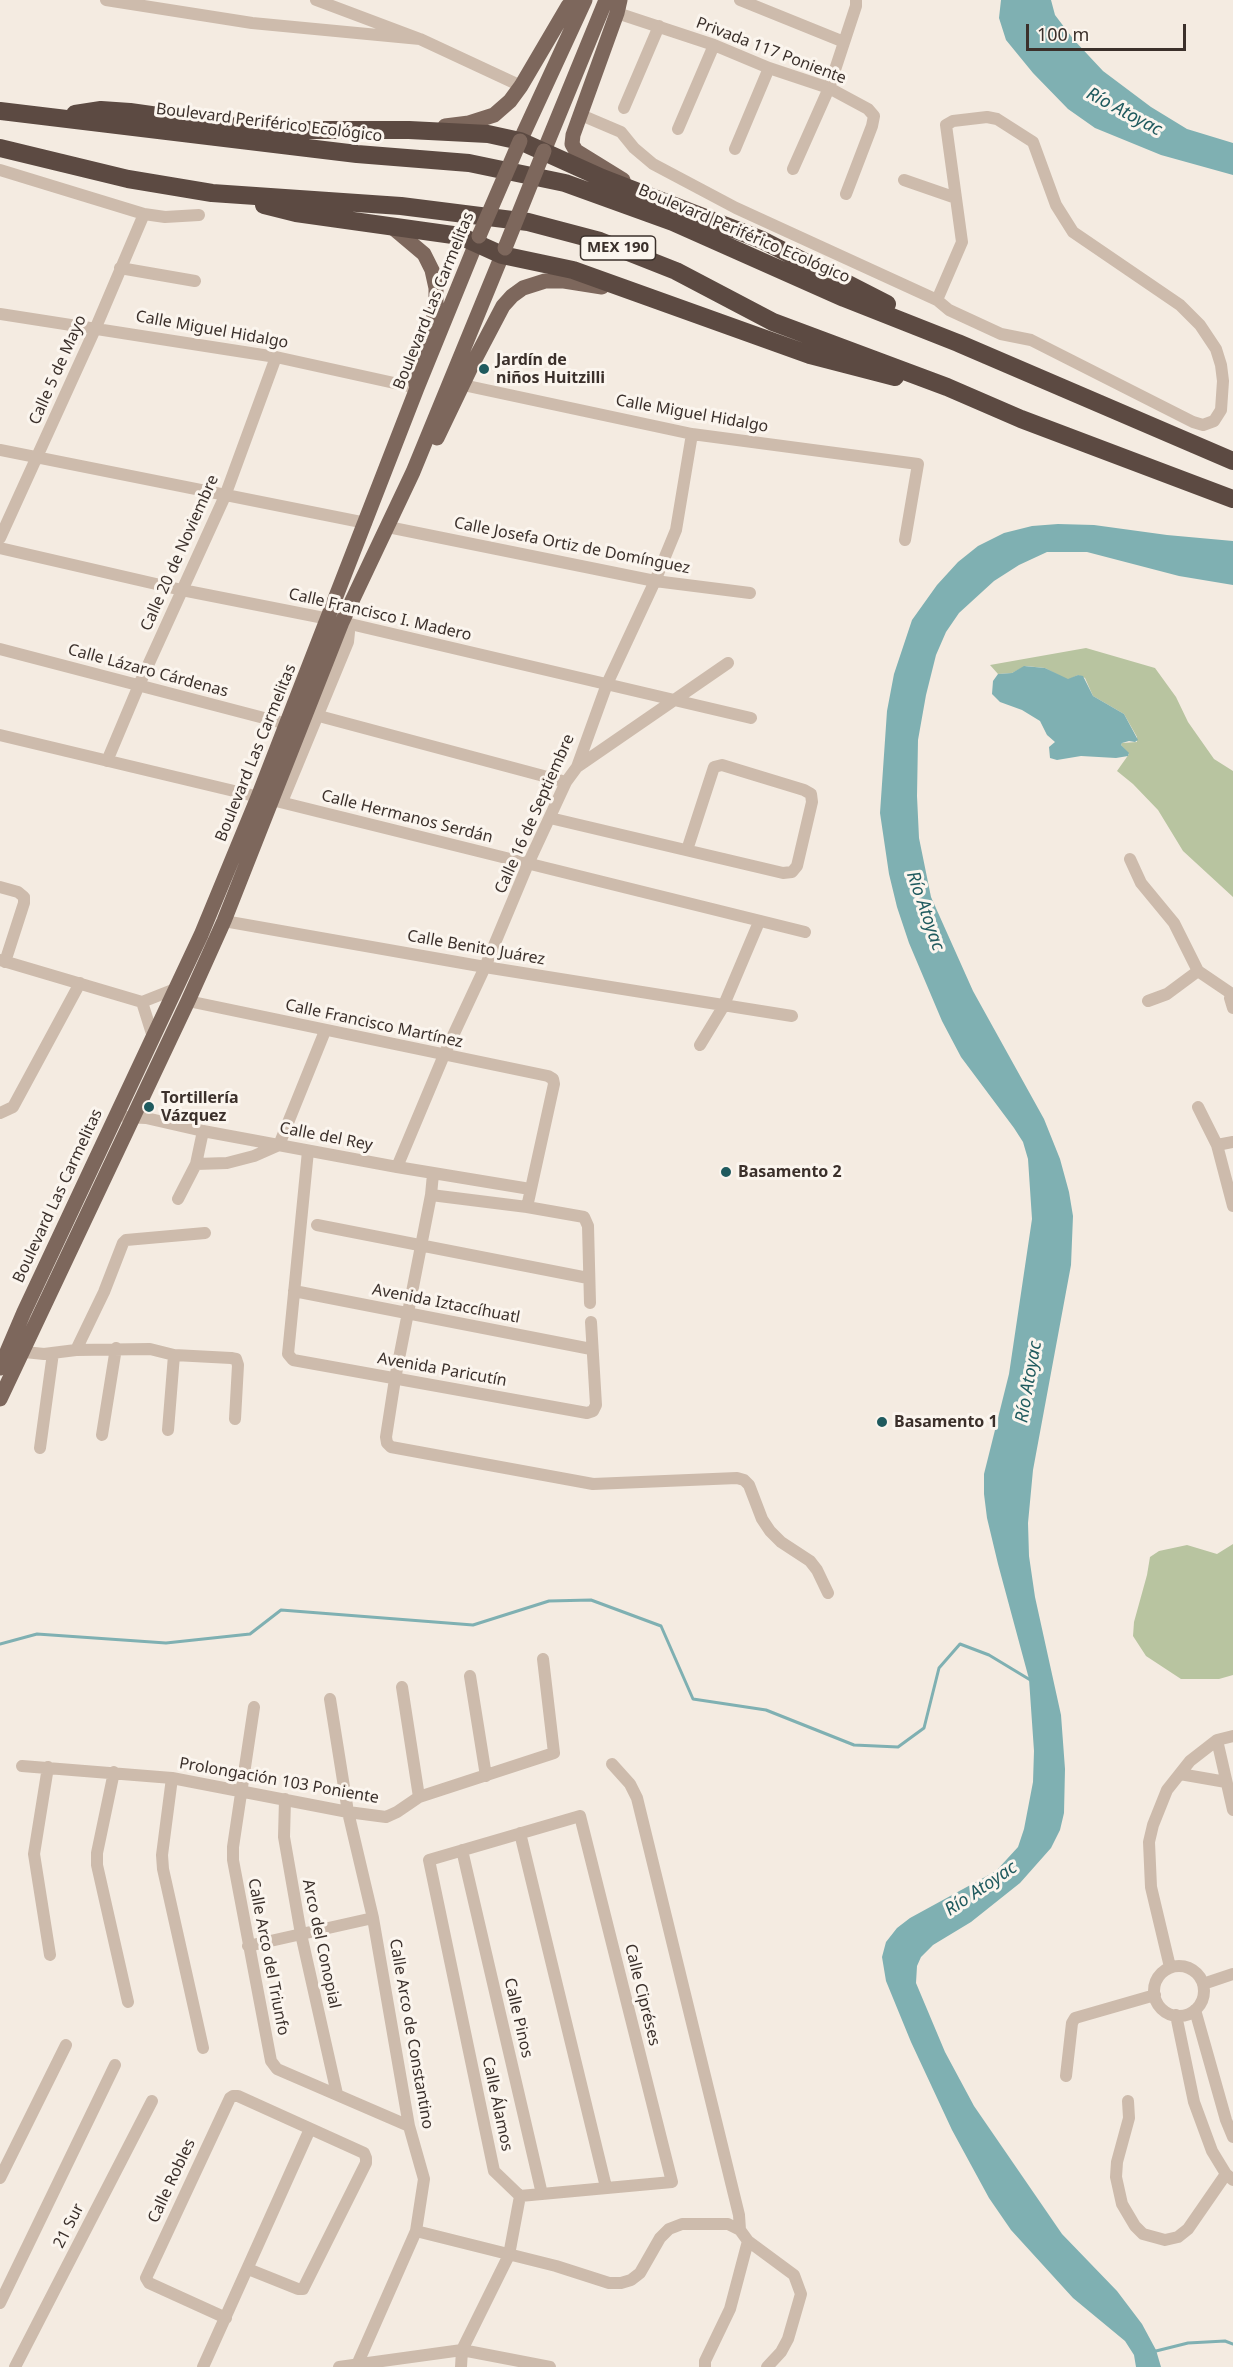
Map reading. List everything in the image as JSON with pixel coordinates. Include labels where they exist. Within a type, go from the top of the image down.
[{"type":"highway","points":[[53,117],[100,110],[240,126],[488,134],[520,141],[602,178],[762,240],[958,343]]},
{"type":"highway","name":"Boulevard Periférico Ecológico","points":[[0,111],[357,154],[469,163],[565,183],[674,222],[844,298],[958,343],[1226,458]]},
{"type":"highway","name":"MEX 190","points":[[0,148],[128,179],[212,193],[402,206],[528,222],[600,242],[676,271],[773,322],[947,387],[1021,419],[1233,499]]},
{"type":"highway","points":[[212,193],[296,213],[477,239],[503,251],[573,270],[678,306],[810,355],[885,376],[947,387]]},
{"type":"main road","points":[[409,130],[469,123],[494,115],[510,101],[521,86],[574,0]]},
{"type":"main road","name":"Boulevard Las Carmelitas","points":[[14,1351],[116,1116],[265,799],[335,620],[366,523],[417,388],[477,239],[585,0]]},
{"type":"main road","name":"Boulevard Las Carmelitas","points":[[1,1392],[4,1371],[133,1117],[224,921],[265,799],[287,724],[335,620],[388,527],[413,472],[606,0]]},
{"type":"main road","points":[[620,4],[573,135],[572,144],[576,151],[644,193]]},
{"type":"main road","points":[[392,227],[424,254],[432,270],[436,288],[433,320],[415,360],[413,370],[417,388]]},
{"type":"main road","points":[[413,472],[426,461],[503,306],[523,288],[533,284],[564,281],[585,283],[678,306]]},
{"type":"street","points":[[108,0],[252,23],[420,39]]},
{"type":"street","points":[[316,0],[420,39],[521,86]]},
{"type":"street","points":[[740,0],[763,4],[844,42]]},
{"type":"street","points":[[793,169],[829,88],[856,0]]},
{"type":"street","name":"Privada 117 Poniente","points":[[620,4],[659,26],[714,45],[769,69],[829,88],[868,109],[874,116],[846,194]]},
{"type":"street","points":[[624,108],[659,26]]},
{"type":"street","points":[[678,129],[714,45]]},
{"type":"street","points":[[735,149],[769,69]]},
{"type":"street","points":[[581,115],[621,132],[634,148],[654,164],[736,208],[937,300],[950,310],[1001,334],[1030,340],[1193,422],[1203,425],[1214,421],[1221,410],[1223,381],[1221,365],[1216,349],[1200,325],[1180,306],[1073,232],[1056,205],[1033,142],[997,119],[987,117],[953,121],[946,125],[962,242],[937,300]]},
{"type":"street","points":[[0,170],[144,214],[165,217],[199,215]]},
{"type":"street","points":[[904,180],[956,198]]},
{"type":"street","name":"Calle 5 de Mayo","points":[[0,538],[96,327],[144,214]]},
{"type":"street","points":[[120,268],[195,281]]},
{"type":"street","name":"Calle Miguel Hidalgo","points":[[0,314],[96,327],[276,357],[417,388]]},
{"type":"street","name":"Calle 20 de Noviembre","points":[[107,761],[225,496],[276,357]]},
{"type":"street","name":"Calle Miguel Hidalgo","points":[[463,384],[692,434],[918,464],[905,540]]},
{"type":"street","name":"Calle 16 de Septiembre","points":[[397,1167],[528,864],[566,782],[577,767],[607,684],[656,581],[676,530],[692,434]]},
{"type":"street","points":[[0,450],[366,523]]},
{"type":"street","name":"Calle Josefa Ortiz de Domínguez","points":[[388,527],[656,581],[750,593]]},
{"type":"street","name":"Calle Francisco I. Madero","points":[[0,548],[182,590],[335,620],[751,718]]},
{"type":"street","name":"Boulevard Las Carmelitas","points":[[265,799],[284,797],[348,642],[349,632],[335,620]]},
{"type":"street","name":"Calle Lázaro Cárdenas","points":[[0,649],[287,724]]},
{"type":"street","points":[[577,767],[728,663]]},
{"type":"street","points":[[319,716],[566,782]]},
{"type":"street","name":"Calle Hermanos Serdán","points":[[0,735],[805,932]]},
{"type":"street","points":[[550,818],[783,873],[792,872],[797,866],[812,802],[811,794],[722,765],[714,767],[687,850]]},
{"type":"street","points":[[1130,859],[1141,883],[1174,923],[1198,971],[1233,994],[1230,1003],[1233,1008]]},
{"type":"street","points":[[0,887],[24,897],[24,903],[3,961],[142,1002],[175,989]]},
{"type":"street","name":"Calle Benito Juárez","points":[[224,921],[723,1007],[792,1016]]},
{"type":"street","points":[[700,1045],[723,1007],[759,922]]},
{"type":"street","points":[[1148,1001],[1167,994],[1198,971]]},
{"type":"street","points":[[0,1113],[13,1107],[80,983]]},
{"type":"street","name":"Calle Francisco Martínez","points":[[188,1001],[548,1076],[553,1079],[554,1084],[530,1189]]},
{"type":"street","points":[[142,1002],[153,1037]]},
{"type":"street","points":[[195,1164],[226,1163],[254,1156],[279,1145],[325,1031]]},
{"type":"street","points":[[1198,1107],[1217,1146],[1233,1206]]},
{"type":"street","name":"Calle del Rey","points":[[116,1116],[146,1118],[308,1151],[530,1189]]},
{"type":"street","points":[[178,1199],[195,1164],[202,1131]]},
{"type":"street","points":[[1217,1146],[1233,1142]]},
{"type":"street","points":[[294,1291],[308,1151]]},
{"type":"street","points":[[433,1174],[431,1195],[395,1379],[387,1443],[391,1447],[593,1484],[737,1478],[744,1480],[749,1485],[762,1519],[770,1531],[781,1542],[810,1561],[818,1570],[828,1593]]},
{"type":"street","points":[[527,1207],[530,1189]]},
{"type":"street","points":[[431,1195],[584,1217],[588,1226],[590,1303]]},
{"type":"street","points":[[317,1225],[588,1278]]},
{"type":"street","points":[[75,1350],[104,1292],[126,1240],[205,1233]]},
{"type":"street","name":"Avenida Iztaccíhuatl","points":[[294,1291],[591,1349]]},
{"type":"street","name":"Avenida Paricutín","points":[[294,1291],[288,1354],[293,1360],[587,1413],[593,1411],[596,1399],[591,1349]]},
{"type":"street","points":[[591,1322],[591,1349]]},
{"type":"street","points":[[102,1436],[116,1348]]},
{"type":"street","points":[[14,1351],[53,1353],[75,1350],[150,1348],[174,1355],[236,1359],[238,1365],[235,1419]]},
{"type":"street","points":[[40,1448],[53,1353]]},
{"type":"street","points":[[168,1430],[174,1355]]},
{"type":"street","name":"Prolongación 103 Poniente","points":[[22,1766],[172,1778],[348,1812],[386,1817],[419,1797],[554,1753],[543,1659]]},
{"type":"street","points":[[470,1676],[486,1776]]},
{"type":"street","points":[[402,1687],[419,1797]]},
{"type":"street","name":"Calle Arco de Constantino","points":[[330,1699],[348,1812],[374,1918],[409,2126],[424,2179],[416,2231],[357,2365]]},
{"type":"street","name":"Calle Arco del Triunfo","points":[[254,1707],[233,1846],[248,1946],[273,2065],[409,2126]]},
{"type":"street","points":[[1170,1967],[1151,1887],[1149,1842],[1159,1806],[1167,1790],[1203,1749],[1217,1740],[1233,1736]]},
{"type":"street","points":[[1217,1740],[1233,1810]]},
{"type":"street","points":[[612,1764],[630,1784],[637,1798],[739,2216],[740,2230]]},
{"type":"street","points":[[48,1767],[34,1854],[50,1955]]},
{"type":"street","points":[[114,1772],[97,1853],[97,1865],[128,2002]]},
{"type":"street","points":[[1180,1774],[1226,1782]]},
{"type":"street","points":[[172,1778],[162,1855],[163,1869],[202,2048]]},
{"type":"street","name":"Arco del Conopial","points":[[285,1799],[284,1837],[301,1934],[337,2094]]},
{"type":"street","name":"Calle Cipréses","points":[[520,1833],[580,1816],[672,2182],[606,2187]]},
{"type":"street","points":[[461,2367],[462,2350],[509,2255],[520,2196],[606,2187],[520,1833],[462,1850]]},
{"type":"street","name":"Calle Álamos","points":[[462,1850],[429,1860],[494,2171],[520,2196]]},
{"type":"street","name":"Calle Pinos","points":[[462,1850],[542,2194]]},
{"type":"street","points":[[248,1946],[374,1918]]},
{"type":"street","points":[[1170,1967],[1186,1967],[1200,1976],[1203,1983],[1203,1998],[1195,2010],[1183,2015],[1176,2015],[1162,2008],[1155,1995],[1157,1978],[1170,1967]]},
{"type":"street","points":[[1203,1983],[1233,1974]]},
{"type":"street","points":[[1066,2076],[1072,2023],[1075,2018],[1155,1995]]},
{"type":"street","points":[[1195,2010],[1226,2120],[1233,2137]]},
{"type":"street","points":[[1128,2101],[1129,2118],[1117,2162],[1116,2177],[1122,2204],[1135,2226],[1143,2234],[1165,2240],[1178,2237],[1188,2229],[1230,2177],[1212,2151],[1194,2102],[1176,2015]]},
{"type":"street","points":[[0,2178],[66,2045]]},
{"type":"street","points":[[0,2303],[115,2065]]},
{"type":"street","name":"Calle Robles","points":[[226,2318],[149,2283],[148,2272],[230,2098],[238,2096],[310,2129]]},
{"type":"street","name":"21 Sur","points":[[15,2367],[152,2101]]},
{"type":"street","points":[[203,2367],[310,2129],[364,2154],[366,2163],[303,2289],[248,2269]]},
{"type":"street","points":[[416,2231],[556,2266],[609,2283],[621,2283],[632,2280],[640,2273],[660,2238],[669,2229],[682,2224],[728,2223],[740,2230],[748,2241],[794,2275],[801,2294],[788,2339],[781,2352],[767,2367]]},
{"type":"street","points":[[705,2367],[705,2361],[730,2309],[748,2241]]},
{"type":"street","points":[[341,2367],[462,2350],[550,2367]]},
{"type":"green space","points":[[1086,648],[1155,668],[1176,697],[1188,722],[1214,759],[1233,771],[1233,897],[1183,851],[1158,810],[1117,771],[1129,754],[1121,745],[1122,743],[1137,742],[1137,737],[1124,714],[1093,696],[1085,678],[1078,675],[1068,680],[1045,668],[1026,666],[1012,673],[998,674],[990,665]]},
{"type":"green space","points":[[1233,1544],[1233,1675],[1219,1679],[1181,1679],[1146,1656],[1133,1636],[1134,1622],[1150,1557],[1159,1551],[1187,1545],[1217,1554]]},
{"type":"water","name":"Río Atoyac","points":[[1001,0],[1051,0],[1055,15],[1074,40],[1103,71],[1151,107],[1187,129],[1233,143],[1233,175],[1161,155],[1095,128],[1068,109],[1033,73],[1006,40],[999,18]]},
{"type":"water","name":"Río Atoyac","points":[[1094,525],[1233,541],[1233,585],[1179,576],[1087,552],[1047,552],[1019,565],[994,581],[959,613],[946,632],[936,655],[926,695],[918,740],[917,796],[919,838],[931,897],[973,991],[1044,1119],[1060,1159],[1073,1216],[1071,1265],[1033,1470],[1028,1523],[1029,1556],[1035,1597],[1061,1715],[1065,1769],[1064,1813],[1060,1830],[1051,1848],[1020,1883],[971,1922],[933,1945],[921,1957],[917,1966],[916,1983],[945,2052],[974,2106],[1062,2234],[1117,2291],[1142,2324],[1156,2350],[1161,2367],[1136,2367],[1134,2355],[1125,2341],[1073,2298],[1011,2230],[989,2198],[952,2130],[911,2042],[886,1981],[882,1957],[886,1942],[897,1928],[910,1918],[996,1871],[1018,1847],[1033,1782],[1034,1751],[1029,1679],[998,1564],[984,1494],[984,1474],[1009,1374],[1032,1219],[1028,1159],[1023,1142],[961,1057],[942,1021],[909,943],[897,907],[889,874],[880,813],[887,711],[894,674],[912,620],[937,585],[958,562],[978,546],[1004,533],[1032,526]]},
{"type":"water","points":[[1024,666],[1045,668],[1068,679],[1078,675],[1083,676],[1093,696],[1124,714],[1138,740],[1122,743],[1121,745],[1129,753],[1128,756],[1116,758],[1081,756],[1057,760],[1050,758],[1049,747],[1055,742],[1047,735],[1040,721],[1022,710],[1000,702],[992,694],[993,681],[998,674],[1012,673]]},
{"type":"waterway","points":[[0,1644],[37,1634],[166,1643],[250,1634],[281,1610],[473,1625],[549,1601],[591,1600],[661,1626],[693,1699],[766,1710],[854,1745],[898,1747],[924,1728],[939,1668],[960,1644],[989,1655],[1032,1681]]},
{"type":"waterway","points":[[1152,2352],[1188,2343],[1225,2341],[1233,2344]]},
{"type":"place","name":"Jardín de niños Huitzilli","points":[[484,369]]},
{"type":"place","name":"Tortillería Vázquez","points":[[149,1107]]},
{"type":"place","name":"Basamento 2","points":[[726,1172]]},
{"type":"place","name":"Basamento 1","points":[[882,1422]]}]
